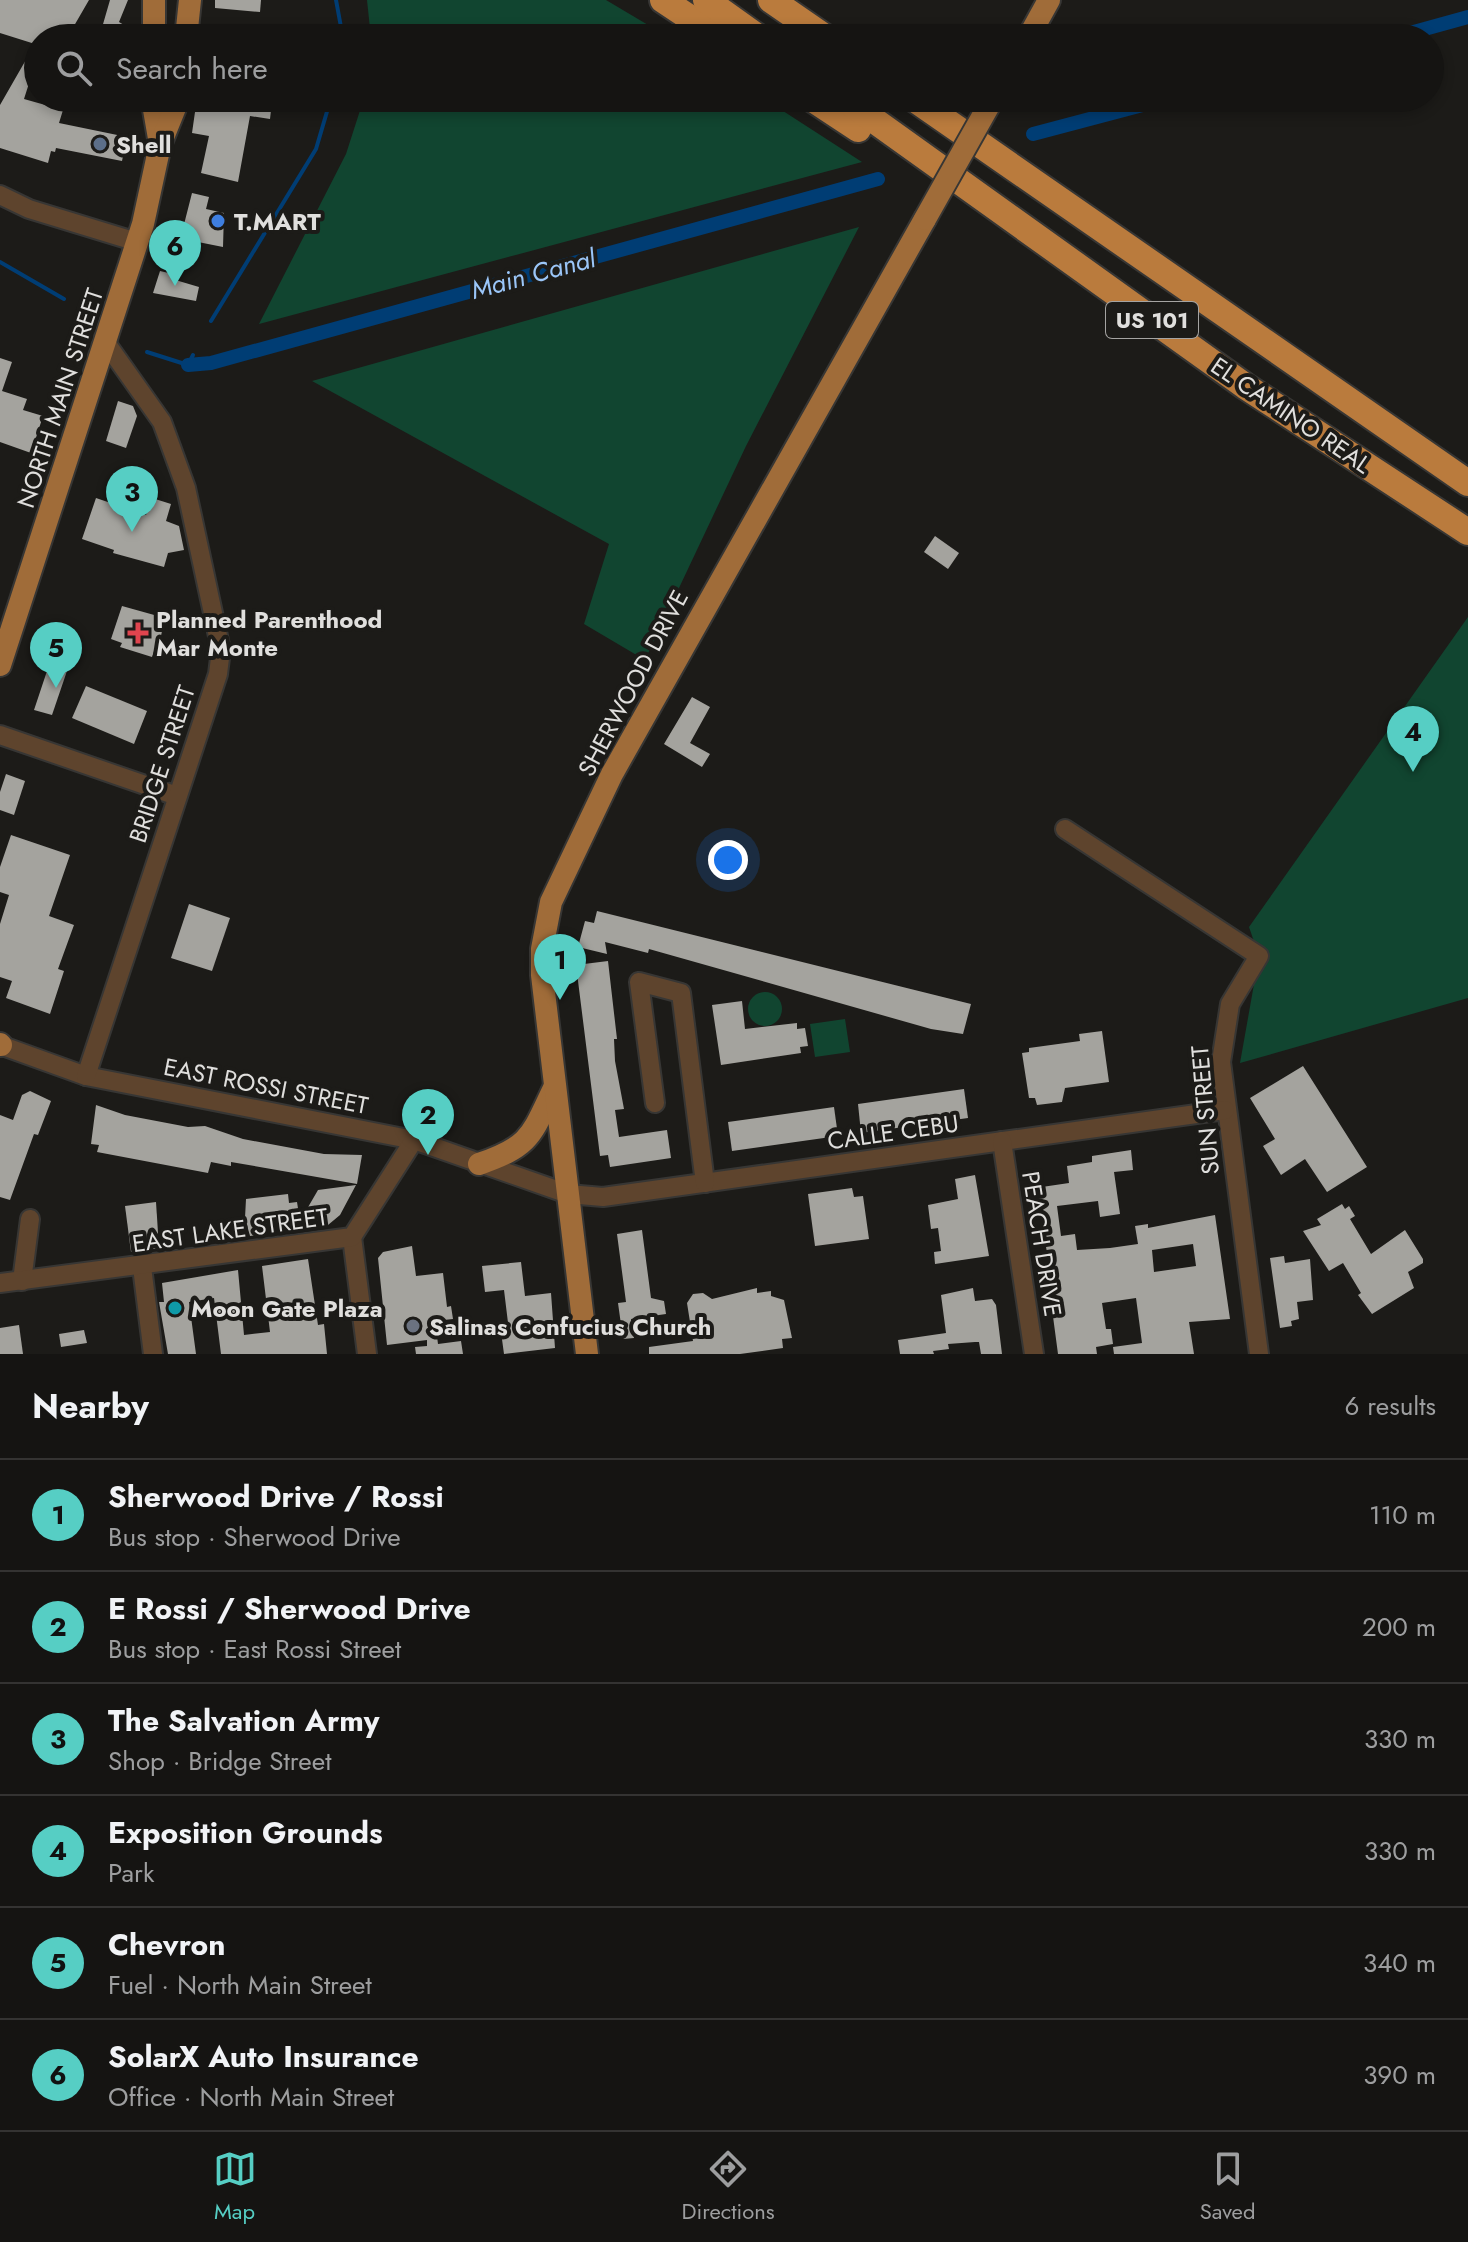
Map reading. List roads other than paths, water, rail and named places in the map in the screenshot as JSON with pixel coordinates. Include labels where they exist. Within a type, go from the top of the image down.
[{"type":"highway","points":[[663,0],[699,24]]},
{"type":"highway","points":[[706,0],[739,24]]},
{"type":"highway","points":[[771,0],[806,24]]},
{"type":"highway","points":[[832,112],[1245,386]]},
{"type":"highway","name":"EL CAMINO REAL","points":[[863,112],[1245,386],[1468,532]]},
{"type":"highway","name":"EL CAMINO REAL","points":[[933,112],[1468,483]]},
{"type":"main road","points":[[154,0],[154,24]]},
{"type":"main road","points":[[187,24],[190,0]]},
{"type":"main road","points":[[1036,24],[1049,0]]},
{"type":"main road","name":"NORTH MAIN STREET","points":[[154,112],[160,145]]},
{"type":"main road","name":"NORTH MAIN STREET","points":[[0,665],[137,242],[160,145],[173,112]]},
{"type":"main road","name":"SHERWOOD DRIVE","points":[[587,1354],[542,975],[542,949],[551,902],[649,704],[985,112]]},
{"type":"main road","points":[[479,1164],[514,1152],[531,1136],[554,1087]]},
{"type":"street","points":[[0,195],[29,209],[137,242]]},
{"type":"street","name":"BRIDGE STREET","points":[[86,1076],[218,674],[221,650],[186,488],[162,422],[104,340]]},
{"type":"street","points":[[0,735],[177,796]]},
{"type":"street","name":"SUN STREET","points":[[1065,829],[1259,956],[1244,975],[1226,1015],[1221,1051],[1225,1110],[1259,1354]]},
{"type":"street","points":[[655,1103],[639,982],[681,993],[705,1183]]},
{"type":"street","name":"EAST ROSSI STREET","points":[[0,1045],[86,1076],[414,1140],[568,1194]]},
{"type":"street","name":"CALLE CEBU","points":[[568,1194],[603,1197],[1225,1110]]},
{"type":"street","name":"EAST LAKE STREET","points":[[0,1283],[142,1267],[352,1237],[414,1140]]},
{"type":"street","name":"PEACH DRIVE","points":[[1002,1141],[1034,1354]]},
{"type":"street","points":[[22,1281],[30,1219]]},
{"type":"street","points":[[352,1237],[367,1354]]},
{"type":"street","points":[[142,1267],[153,1354]]},
{"type":"waterway","points":[[336,0],[340,24]]},
{"type":"waterway","name":"Main Canal","points":[[1443,24],[1468,17]]},
{"type":"waterway","points":[[211,321],[316,149],[327,112]]},
{"type":"waterway","name":"Main Canal","points":[[1033,134],[1116,112]]},
{"type":"waterway","name":"Main Canal","points":[[188,365],[211,363],[878,179]]},
{"type":"waterway","points":[[0,262],[64,299]]},
{"type":"waterway","points":[[147,352],[188,365],[193,355]]},
{"type":"place","name":"Shell","points":[[100,144]]},
{"type":"place","name":"T.MART","points":[[218,221]]},
{"type":"place","name":"SolarX Auto Insurance","points":[[175,286]]},
{"type":"place","name":"The Salvation Army","points":[[132,532]]},
{"type":"place","name":"Planned Parenthood Mar Monte","points":[[138,633]]},
{"type":"place","name":"Chevron","points":[[56,688]]},
{"type":"place","name":"Exposition Grounds","points":[[1413,772]]},
{"type":"place","name":"Sherwood Drive / Rossi","points":[[560,1000]]},
{"type":"place","name":"E Rossi / Sherwood Drive","points":[[428,1155]]},
{"type":"place","name":"Moon Gate Plaza","points":[[175,1308]]},
{"type":"place","name":"Salinas Confucius Church","points":[[413,1326]]}]
